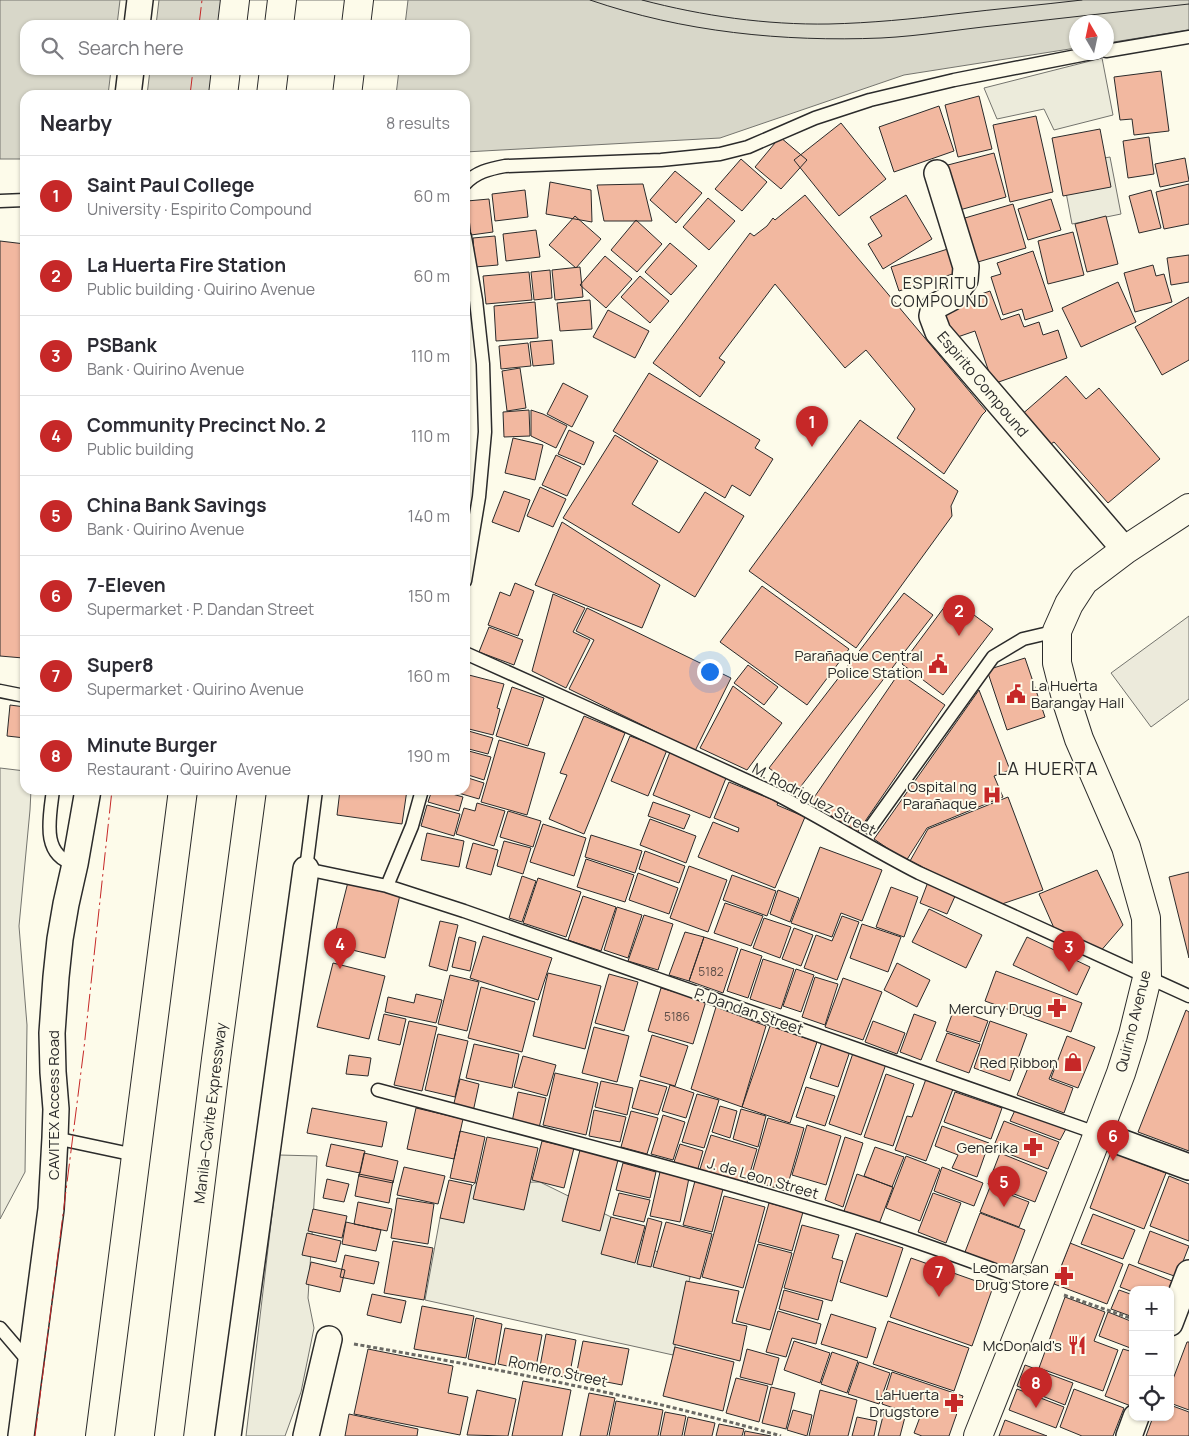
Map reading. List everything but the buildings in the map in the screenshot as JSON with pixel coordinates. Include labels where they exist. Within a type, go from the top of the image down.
[{"type":"main road","points":[[233,20],[235,0]]},
{"type":"main road","points":[[280,20],[282,0]]},
{"type":"main road","points":[[357,20],[359,0]]},
{"type":"main road","points":[[224,90],[225,75]]},
{"type":"main road","points":[[272,90],[273,75]]},
{"type":"main road","points":[[348,90],[349,75]]},
{"type":"main road","name":"Quirino Avenue","points":[[978,1436],[1099,1134],[1133,1035],[1147,978],[1146,918],[1126,847],[1079,739],[1067,702],[1057,663],[1057,631],[1069,604],[1084,580],[1125,550],[1189,508]]},
{"type":"main road","points":[[100,1436],[181,795]]},
{"type":"main road","name":"Manila–Cavite Expressway","points":[[169,1436],[251,795]]},
{"type":"street","points":[[138,20],[140,0]]},
{"type":"street","points":[[129,90],[130,75]]},
{"type":"street","name":"Espirito Compound","points":[[937,173],[966,267],[965,280],[951,298],[934,307],[932,316],[938,332],[1125,550]]},
{"type":"street","name":"CAVITEX Access Road","points":[[21,1436],[51,1209],[56,1138],[52,1033],[56,977],[60,939],[87,795]]},
{"type":"street","points":[[228,1436],[306,869]]},
{"type":"street","name":"P. Dandan Street","points":[[1099,1134],[1189,1167]]},
{"type":"street","points":[[1174,1313],[1189,1273]]},
{"type":"street","points":[[306,1436],[329,1339]]},
{"type":"street","points":[[1129,1436],[1135,1421]]},
{"type":"lane","points":[[1114,49],[1189,37]]},
{"type":"lane","points":[[470,178],[487,169],[505,166],[661,160],[720,154],[748,147],[815,118],[870,100],[954,80],[1069,57]]},
{"type":"lane","points":[[0,202],[20,200]]},
{"type":"lane","points":[[470,266],[483,364],[485,432],[479,497],[470,551]]},
{"type":"lane","points":[[870,828],[993,657],[1023,640],[1057,631]]},
{"type":"lane","name":"M. Rodriguez Street","points":[[470,655],[776,794],[889,858],[1189,996]]},
{"type":"lane","points":[[0,691],[20,695]]},
{"type":"lane","points":[[53,795],[50,842],[56,853],[66,862],[75,864]]},
{"type":"lane","points":[[306,869],[315,795]]},
{"type":"lane","points":[[387,886],[412,826],[421,795]]},
{"type":"lane","name":"P. Dandan Street","points":[[306,869],[387,886],[464,911],[1099,1134]]},
{"type":"lane","name":"J. de Leon Street","points":[[378,1090],[634,1158],[827,1213],[918,1242],[1038,1286]]},
{"type":"lane","points":[[56,1138],[135,1155]]},
{"type":"lane","points":[[0,1328],[30,1362]]},
{"type":"path","points":[[1038,1286],[1129,1318]]},
{"type":"path","name":"Romero Street","points":[[329,1339],[522,1374],[718,1418],[781,1436]]},
{"type":"shaded area","points":[[0,0],[1189,0],[1189,30],[1114,42],[1114,15],[1069,15],[1069,49],[904,75],[720,138],[470,152],[470,90],[20,90],[20,159],[0,159]]},
{"type":"shaded area","points":[[1094,60],[1102,60],[1113,115],[1054,130],[1044,109],[997,119],[984,88]]},
{"type":"shaded area","points":[[1110,157],[1121,214],[1072,224],[1061,166]]},
{"type":"shaded area","points":[[1189,616],[1189,699],[1151,727],[1111,673]]},
{"type":"shaded area","points":[[0,768],[20,770],[20,795],[31,795],[19,926],[27,1025],[25,1172],[0,1219]]},
{"type":"shaded area","points":[[279,1155],[317,1156],[308,1298],[314,1328],[301,1392],[285,1436],[246,1436]]},
{"type":"shaded area","points":[[540,1182],[611,1217],[690,1277],[673,1355],[425,1300],[440,1218],[475,1183]]},
{"type":"pier","points":[[120,0],[159,0],[157,20],[118,20]]},
{"type":"pier","points":[[222,0],[408,0],[406,20],[220,20]]},
{"type":"pier","points":[[110,75],[149,75],[148,90],[109,90]]},
{"type":"pier","points":[[212,75],[398,75],[397,90],[211,90]]},
{"type":"tram line","points":[[590,0],[661,20],[734,33],[844,39],[911,36],[1189,4]]},
{"type":"tram line","points":[[642,0],[711,15],[805,24],[860,23],[907,19],[1082,0]]},
{"type":"power","points":[[200,20],[202,0]]},
{"type":"power","points":[[191,90],[192,75]]},
{"type":"power","points":[[35,1436],[84,1048],[111,795]]},
{"type":"place","name":"Saint Paul College","points":[[812,447]]},
{"type":"place","name":"La Huerta Fire Station","points":[[959,636]]},
{"type":"place","name":"Parañaque Central Police Station","points":[[938,664]]},
{"type":"place","name":"La Huerta Barangay Hall","points":[[1016,694]]},
{"type":"place","name":"Ospital ng Parañaque","points":[[992,795]]},
{"type":"place","name":"Community Precinct No. 2","points":[[340,969]]},
{"type":"place","name":"PSBank","points":[[1069,972]]},
{"type":"place","name":"Mercury Drug","points":[[1057,1008]]},
{"type":"place","name":"Red Ribbon","points":[[1073,1062]]},
{"type":"place","name":"Generika","points":[[1033,1147]]},
{"type":"place","name":"7-Eleven","points":[[1113,1161]]},
{"type":"place","name":"China Bank Savings","points":[[1004,1207]]},
{"type":"place","name":"Leomarsan Drug Store","points":[[1064,1276]]},
{"type":"place","name":"Super8","points":[[939,1297]]},
{"type":"place","name":"McDonald's","points":[[1077,1345]]},
{"type":"place","name":"LaHuerta Drugstore","points":[[954,1403]]},
{"type":"place","name":"Minute Burger","points":[[1036,1408]]},
{"type":"district","name":"ESPIRITU COMPOUND","points":[[940,292]]},
{"type":"district","name":"LA HUERTA","points":[[1048,768]]}]
